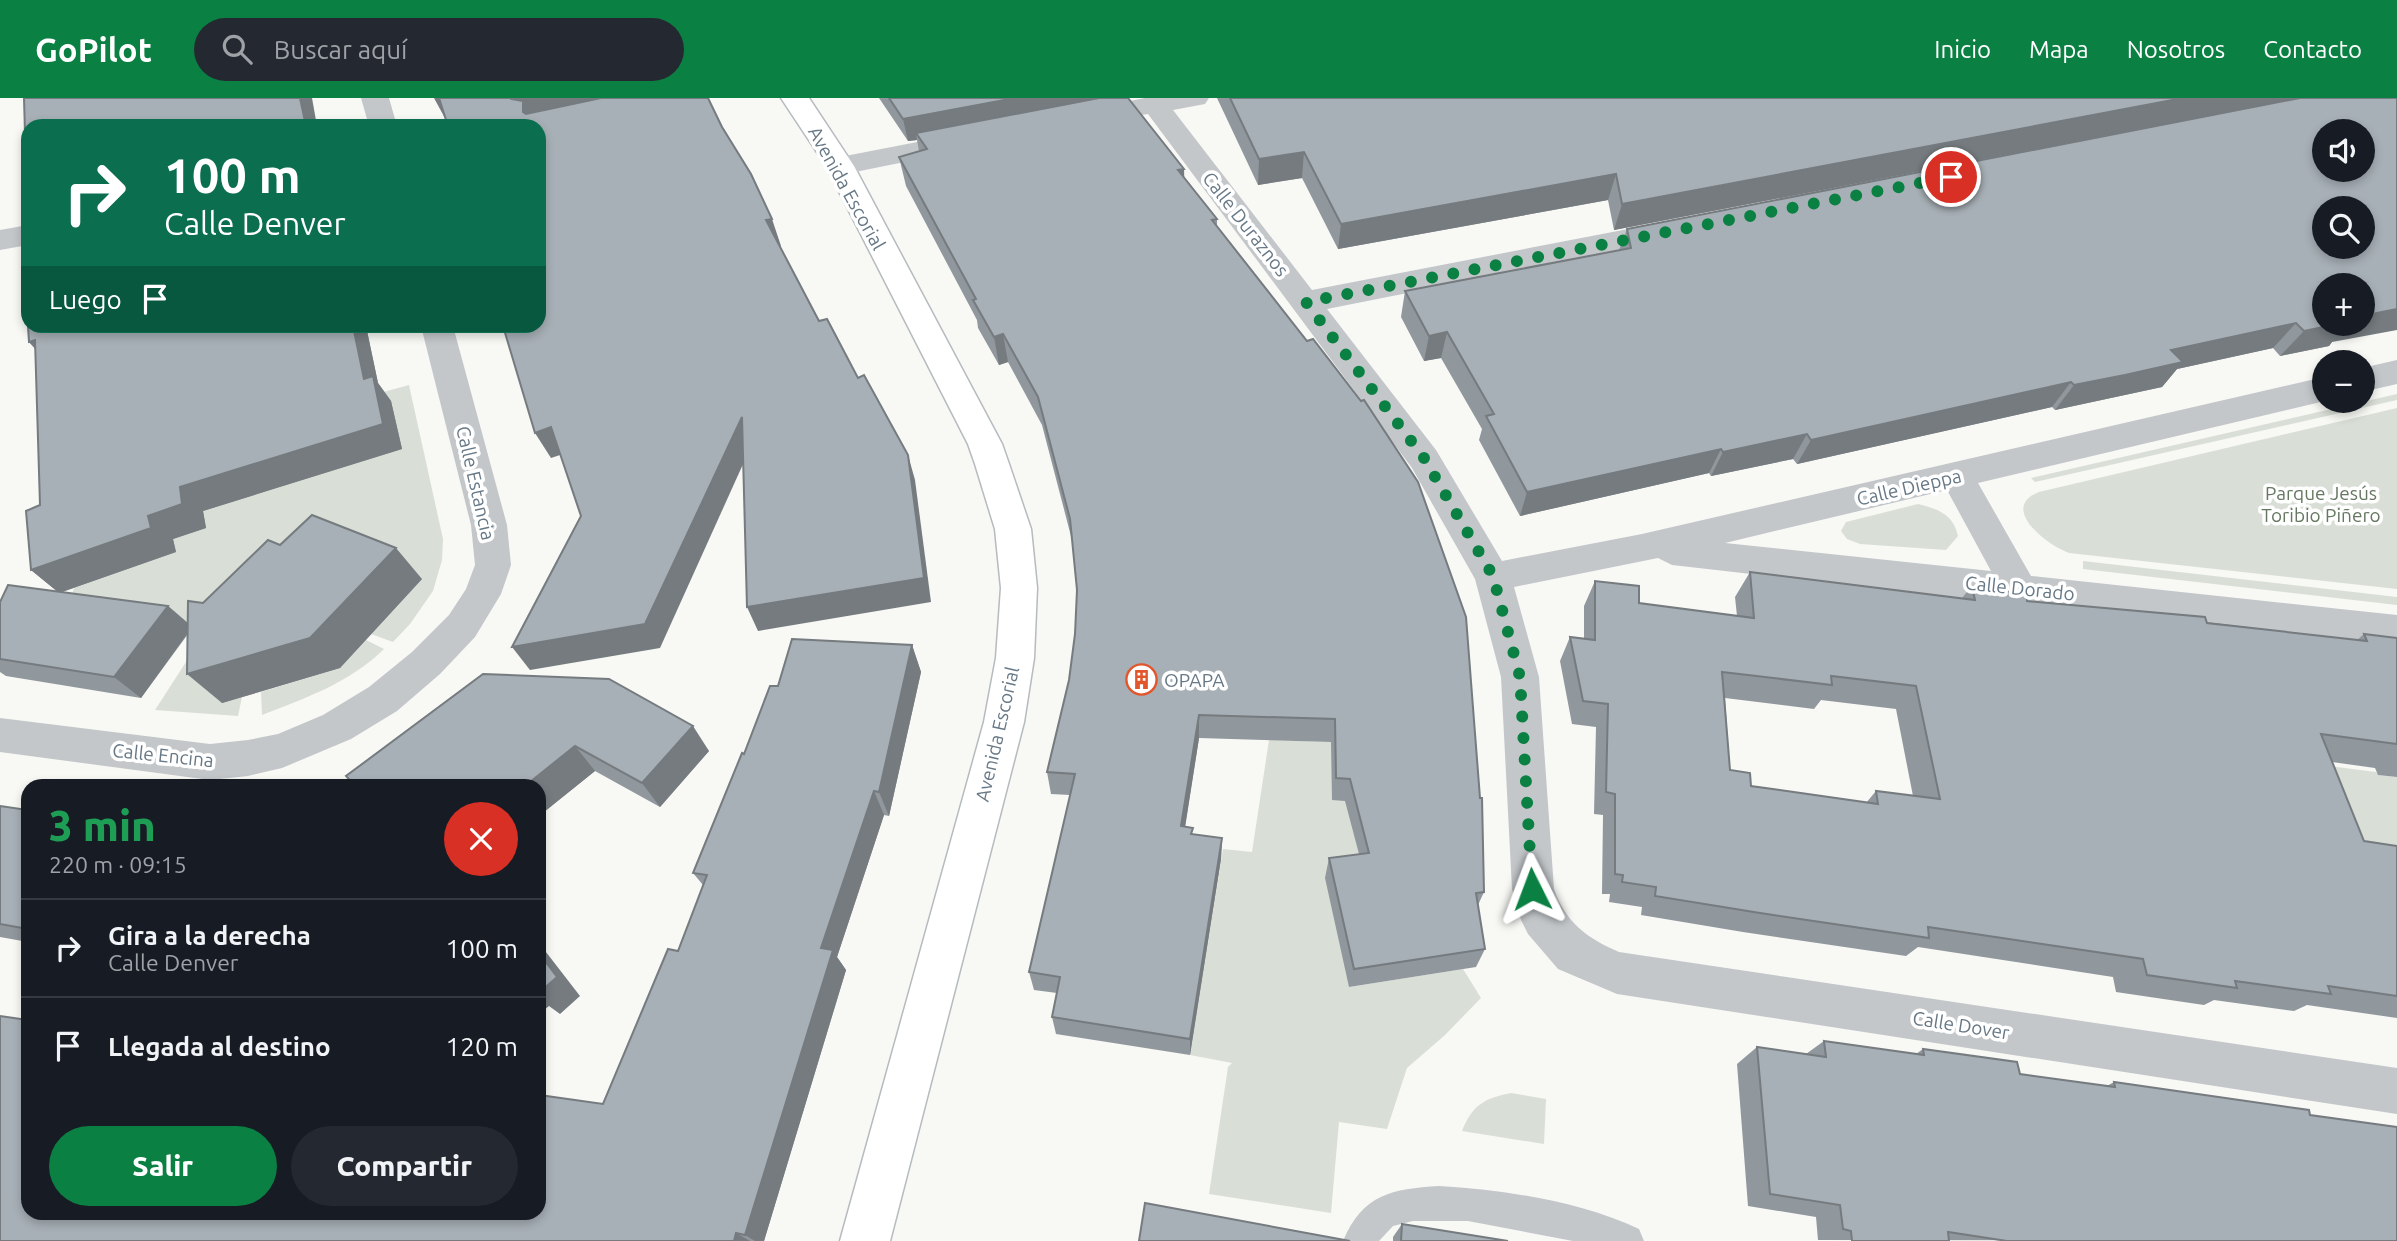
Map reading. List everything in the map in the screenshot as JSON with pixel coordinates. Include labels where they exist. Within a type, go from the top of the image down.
[{"type":"street","points":[[375,98],[381,119]]},
{"type":"street","name":"Avenida Escorial","points":[[795,98],[839,166],[985,444],[1013,529],[1019,588],[1015,658],[1004,722],[865,1241]]},
{"type":"street","points":[[1114,112],[1195,98]]},
{"type":"street","name":"Calle Duraznos","points":[[1155,105],[1424,458],[1493,576],[1520,677],[1532,889],[1543,920]]},
{"type":"street","points":[[839,166],[993,136]]},
{"type":"street","points":[[1306,302],[1707,224]]},
{"type":"street","points":[[0,240],[21,236]]},
{"type":"street","name":"Calle Estancia","points":[[426,663],[462,626],[482,594],[492,565],[489,525],[439,333]]},
{"type":"street","points":[[2375,377],[2397,372]]},
{"type":"street","name":"Calle Dieppa","points":[[1493,576],[1642,548],[2312,392]]},
{"type":"street","points":[[1957,476],[2019,588]]},
{"type":"street","name":"Calle Dorado","points":[[1642,548],[2397,631]]},
{"type":"street","name":"Calle Encina","points":[[0,735],[210,762],[248,758],[282,751],[337,727],[383,699],[426,663]]},
{"type":"street","name":"Calle Dover","points":[[1543,920],[1574,954],[1617,973],[2397,1091]]},
{"type":"lane","points":[[1360,1241],[1373,1220],[1388,1210],[1414,1205],[1452,1204],[1479,1205],[1595,1229],[1628,1241]]},
{"type":"green space","points":[[409,385],[443,539],[442,560],[433,591],[410,624],[393,642],[371,634],[422,579],[223,702],[242,697],[238,716],[155,710],[206,631],[69,606],[74,588],[176,552],[173,539],[203,505],[270,490],[401,449],[380,393]]},
{"type":"green space","points":[[2397,394],[2397,400],[2375,405],[2375,399]]},
{"type":"green space","name":"Parque Jesús Toribio Piñero","points":[[2397,408],[2397,589],[2069,553],[2039,535],[2025,516],[2023,507],[2028,499],[2039,492]]},
{"type":"green space","points":[[2314,413],[2340,413],[2035,482],[2031,478]]},
{"type":"green space","points":[[1918,504],[1944,514],[1952,522],[1958,536],[1946,550],[1860,544],[1847,539],[1841,531],[1846,522]]},
{"type":"green space","points":[[2083,561],[2397,597],[2397,605],[2083,569]]},
{"type":"green space","points":[[366,640],[384,649],[342,680],[311,696],[262,715],[261,692],[340,668]]},
{"type":"green space","points":[[1269,740],[1331,742],[1470,807],[1363,873],[1349,987],[1463,969],[1481,998],[1445,1035],[1407,1068],[1387,1129],[1339,1122],[1331,1213],[1209,1194],[1228,1067],[1232,1063],[1190,1055],[1223,849],[1252,852]]},
{"type":"green space","points":[[2290,761],[2397,777],[2397,871],[2322,839]]},
{"type":"green space","points":[[1511,1093],[1546,1099],[1544,1144],[1462,1131],[1470,1115],[1481,1104]]},
{"type":"building","points":[[24,98],[300,98],[304,119],[25,119]]},
{"type":"building","points":[[439,98],[513,98],[523,101],[523,112],[526,114],[601,98],[708,98],[751,174],[772,219],[766,220],[819,321],[827,319],[858,378],[864,375],[908,455],[924,578],[747,607],[742,417],[645,624],[512,647],[581,516],[551,427],[535,433],[505,333],[546,333],[546,119],[446,119]]},
{"type":"building","points":[[889,98],[1015,98],[903,119]]},
{"type":"building","points":[[1099,98],[1128,98],[1184,169],[1178,170],[1217,219],[1212,220],[1307,341],[1313,339],[1361,401],[1364,400],[1418,482],[1466,617],[1482,798],[1484,892],[1476,893],[1485,949],[1354,969],[1329,858],[1369,853],[1350,779],[1336,778],[1335,719],[1199,715],[1181,826],[1193,828],[1191,834],[1222,838],[1190,1039],[1052,1017],[1060,977],[1029,972],[1075,774],[1047,772],[1069,680],[1075,634],[1077,590],[1070,519],[1038,397],[1003,334],[994,337],[899,157],[927,149],[916,133]]},
{"type":"building","points":[[1230,98],[2183,98],[1622,204],[1616,174],[1341,224],[1304,152],[1259,159]]},
{"type":"building","points":[[2300,98],[2397,98],[2397,309],[2375,313],[2375,273],[2312,273],[2312,329],[2304,331],[2296,323],[2171,350],[2183,362],[2125,375],[2074,385],[2071,382],[1811,440],[1807,434],[1723,452],[1721,449],[1527,492],[1486,416],[1494,414],[1447,332],[1429,336],[1405,291],[1631,248],[1627,229]]},
{"type":"building","points":[[28,333],[354,333],[364,379],[373,376],[383,424],[180,487],[182,504],[148,516],[151,528],[31,570],[26,511],[40,505],[35,340],[29,342]]},
{"type":"building","points":[[312,515],[396,548],[310,638],[187,674],[188,601],[203,603],[268,540],[280,545]]},
{"type":"building","points":[[1750,572],[1975,600],[1972,586],[2026,594],[2027,601],[2205,617],[2207,623],[2367,641],[2364,634],[2397,638],[2397,744],[2321,734],[2364,841],[2397,846],[2397,996],[2328,986],[2331,994],[2235,981],[2237,988],[2147,975],[2143,959],[1928,927],[1929,938],[1655,896],[1656,887],[1622,882],[1623,875],[1615,874],[1615,794],[1606,792],[1608,704],[1583,701],[1570,637],[1595,640],[1595,581],[1639,586],[1639,603],[1754,618]],"holes":[[[1722,672],[1832,685],[1831,676],[1916,686],[1940,799],[1876,791],[1878,804],[1751,786],[1750,773],[1730,770]]]},
{"type":"building","points":[[8,585],[168,606],[114,677],[0,659],[0,602]]},
{"type":"building","points":[[792,639],[912,645],[879,792],[874,791],[821,948],[833,950],[745,1235],[736,1233],[734,1241],[0,1241],[0,1016],[21,1019],[21,1220],[546,1220],[546,1096],[603,1104],[668,949],[678,951],[707,875],[693,873],[770,686],[778,686]]},
{"type":"building","points":[[483,674],[609,679],[693,726],[642,783],[575,746],[534,779],[349,779],[346,776]]},
{"type":"building","points":[[0,806],[21,809],[21,928],[0,924]]},
{"type":"building","points":[[546,962],[557,977],[546,987]]},
{"type":"building","points":[[1824,1041],[1924,1055],[1923,1049],[2017,1062],[2020,1074],[2115,1087],[2114,1082],[2309,1110],[2310,1115],[2397,1127],[2397,1241],[2007,1241],[1948,1232],[1949,1241],[1852,1241],[1851,1231],[1843,1229],[1840,1205],[1770,1194],[1757,1047],[1826,1057]]},
{"type":"building","points":[[1145,1203],[1350,1241],[1139,1241]]},
{"type":"building","points":[[1402,1224],[1508,1241],[1401,1241]]},
{"type":"place","name":"OPAPA","points":[[1141,680]]},
{"type":"route","points":[[1532,889],[1520,677],[1493,576],[1424,458],[1306,302],[1951,177]]}]
